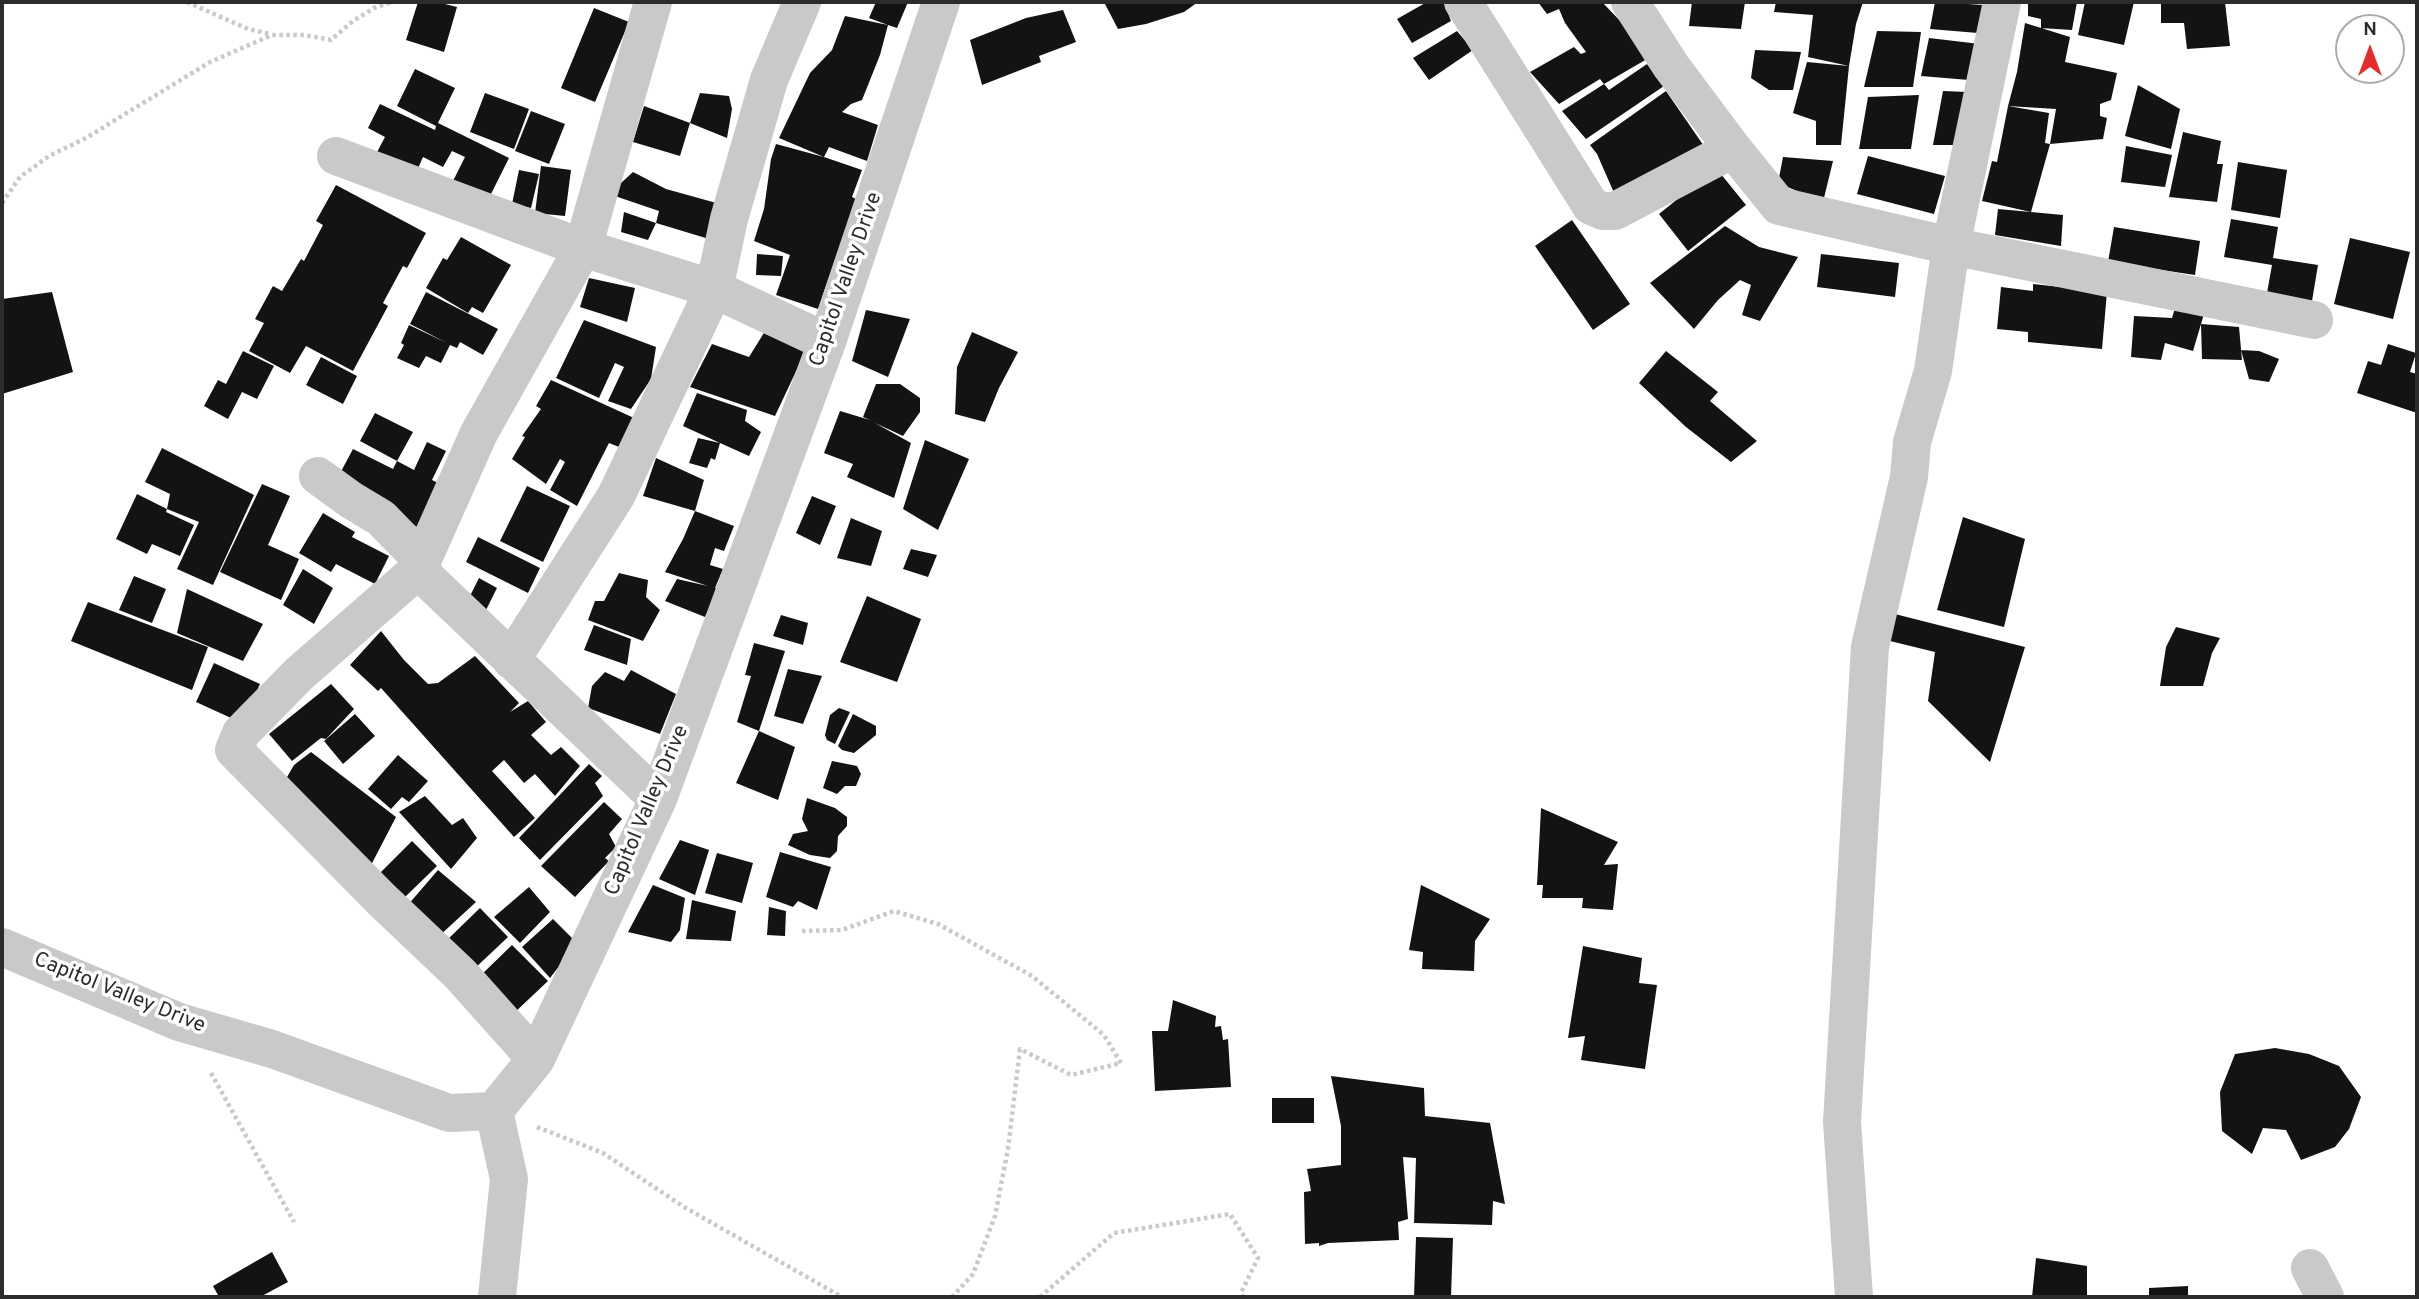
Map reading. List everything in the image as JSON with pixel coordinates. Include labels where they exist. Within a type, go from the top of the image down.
[{"type":"street","points":[[536,1059],[460,974],[382,900],[234,750],[241,733],[299,674],[420,566],[479,433],[583,248],[653,2]]},
{"type":"street","points":[[511,660],[616,496],[713,289],[729,219],[769,80],[802,2]]},
{"type":"street","name":"Capitol Valley Drive","points":[[2,947],[179,1022],[272,1049],[449,1113],[494,1111],[536,1059],[658,799],[827,342],[941,2]]},
{"type":"street","points":[[1464,2],[1591,206],[1603,211],[1615,211],[1733,149]]},
{"type":"street","points":[[1630,2],[1671,66],[1779,206],[1951,246],[2314,320]]},
{"type":"street","points":[[1854,1297],[1842,1122],[1870,647],[1909,477],[1912,442],[1933,371],[1951,246],[2002,2]]},
{"type":"street","points":[[336,156],[583,248],[713,289],[827,342]]},
{"type":"street","points":[[318,476],[381,518],[420,566],[511,660],[658,799]]},
{"type":"street","points":[[494,1111],[509,1179],[498,1297]]},
{"type":"path","points":[[187,2],[248,29],[272,35],[304,35],[331,40],[353,21],[374,8],[392,2]]},
{"type":"path","points":[[2,203],[20,177],[49,156],[86,138],[210,62],[272,35]]},
{"type":"path","points":[[802,931],[842,929],[894,911],[938,924],[1032,976],[1104,1035],[1121,1063],[1071,1075],[1020,1049],[1010,1137],[995,1216],[973,1274],[952,1297]]},
{"type":"path","points":[[179,1022],[252,1144],[294,1222]]},
{"type":"path","points":[[494,1111],[603,1153],[684,1207],[842,1297]]},
{"type":"path","points":[[1041,1297],[1114,1234],[1230,1214],[1258,1258],[1241,1293],[1243,1297]]},
{"type":"building","points":[[418,2],[437,2],[457,7],[444,52],[406,40]]},
{"type":"building","points":[[876,2],[908,2],[897,28],[869,18]]},
{"type":"building","points":[[1104,2],[1198,2],[1184,12],[1146,24],[1118,29]]},
{"type":"building","points":[[1427,2],[1444,2],[1451,21],[1412,43],[1397,19]]},
{"type":"building","points":[[1538,2],[1602,2],[1626,27],[1647,59],[1604,84],[1600,79],[1559,104],[1530,72],[1574,47],[1581,54],[1586,52],[1565,23],[1559,9],[1547,14]]},
{"type":"building","points":[[1692,2],[1745,2],[1741,29],[1689,26]]},
{"type":"building","points":[[1776,2],[1863,2],[1856,24],[1849,66],[1808,57],[1813,15],[1774,12]]},
{"type":"building","points":[[1935,2],[1984,5],[1978,33],[1930,29]]},
{"type":"building","points":[[2028,2],[2077,2],[2072,30],[2041,28],[2041,19],[2028,16]]},
{"type":"building","points":[[2085,2],[2134,2],[2124,45],[2078,35]]},
{"type":"building","points":[[2225,2],[2230,46],[2187,49],[2184,23],[2161,23],[2161,4]]},
{"type":"building","points":[[594,8],[629,22],[595,102],[561,88]]},
{"type":"building","points":[[1063,10],[1076,42],[1039,56],[1041,62],[982,85],[970,40],[1026,18]]},
{"type":"building","points":[[845,16],[888,25],[880,55],[862,100],[851,104],[842,112],[878,125],[867,161],[829,147],[824,157],[779,138],[810,73],[832,50]]},
{"type":"building","points":[[2025,23],[2070,37],[2065,62],[2117,73],[2111,100],[2100,104],[2100,116],[2107,118],[2103,139],[2050,144],[2056,109],[2008,106]]},
{"type":"building","points":[[1457,31],[1473,50],[1429,80],[1413,58]]},
{"type":"building","points":[[1877,31],[1921,32],[1913,87],[1864,87]]},
{"type":"building","points":[[1929,38],[1980,44],[1969,80],[1921,76]]},
{"type":"building","points":[[1755,50],[1801,52],[1793,90],[1769,90],[1751,78]]},
{"type":"building","points":[[1807,62],[1849,66],[1841,145],[1816,145],[1816,121],[1793,113]]},
{"type":"building","points":[[1647,64],[1664,86],[1586,139],[1562,111],[1604,84],[1609,90]]},
{"type":"building","points":[[415,69],[455,88],[438,123],[509,158],[488,200],[452,183],[465,157],[452,151],[443,167],[423,157],[416,173],[376,154],[385,137],[368,128],[380,104],[435,130],[436,126],[397,106]]},
{"type":"building","points":[[2138,85],[2180,109],[2171,149],[2125,136]]},
{"type":"building","points":[[1666,91],[1706,149],[1615,195],[1597,154],[1590,145]]},
{"type":"building","points":[[1943,91],[1968,92],[1957,145],[1933,145]]},
{"type":"building","points":[[485,93],[529,109],[514,149],[470,132]]},
{"type":"building","points":[[700,93],[729,96],[732,109],[727,138],[690,123]]},
{"type":"building","points":[[1919,95],[1911,149],[1859,149],[1868,97]]},
{"type":"building","points":[[644,106],[690,123],[680,156],[633,142]]},
{"type":"building","points":[[2008,106],[2049,113],[2045,143],[2050,144],[2031,212],[1982,201],[1992,161],[1997,162]]},
{"type":"building","points":[[531,111],[565,124],[549,164],[515,151]]},
{"type":"building","points":[[2183,132],[2221,141],[2217,164],[2223,164],[2217,202],[2169,197]]},
{"type":"building","points":[[776,144],[862,170],[852,197],[856,199],[818,309],[776,295],[790,255],[754,241],[764,209],[771,159]]},
{"type":"building","points":[[2126,146],[2172,155],[2165,187],[2121,182]]},
{"type":"building","points":[[1868,156],[1945,176],[1934,214],[1857,194]]},
{"type":"building","points":[[1783,157],[1833,161],[1823,202],[1778,183]]},
{"type":"building","points":[[2238,162],[2287,170],[2280,218],[2231,210]]},
{"type":"building","points":[[541,166],[571,170],[565,216],[535,213]]},
{"type":"building","points":[[1716,168],[1746,205],[1688,251],[1659,214]]},
{"type":"building","points":[[519,170],[539,174],[531,208],[512,204]]},
{"type":"building","points":[[633,172],[666,189],[720,204],[709,239],[656,223],[659,211],[609,194]]},
{"type":"building","points":[[336,185],[426,233],[407,268],[403,266],[383,303],[388,306],[353,371],[306,346],[290,373],[249,351],[264,323],[255,319],[273,286],[282,291],[301,259],[304,261],[323,225],[316,221]]},
{"type":"building","points":[[1998,209],[2063,215],[2061,246],[1995,235]]},
{"type":"building","points":[[624,212],[656,223],[648,240],[621,232]]},
{"type":"building","points":[[2231,219],[2278,227],[2273,258],[2318,265],[2312,301],[2267,293],[2272,265],[2224,257]]},
{"type":"building","points":[[1572,220],[1630,304],[1593,330],[1535,246]]},
{"type":"building","points":[[1725,226],[1759,247],[1798,257],[1760,321],[1742,315],[1751,285],[1740,280],[1718,300],[1694,329],[1650,283]]},
{"type":"building","points":[[2114,227],[2200,241],[2195,275],[2108,262]]},
{"type":"building","points":[[461,237],[511,265],[483,313],[472,307],[468,313],[426,288],[443,258],[447,260]]},
{"type":"building","points":[[2350,238],[2410,252],[2393,319],[2334,304]]},
{"type":"building","points":[[757,254],[783,256],[781,276],[756,275]]},
{"type":"building","points":[[1821,254],[1899,263],[1895,297],[1817,287]]},
{"type":"building","points":[[589,278],[635,288],[627,322],[580,307]]},
{"type":"building","points":[[2033,284],[2107,292],[2102,349],[2028,342],[2028,332],[1997,329],[2001,287],[2033,291]]},
{"type":"building","points":[[52,292],[73,372],[2,394],[2,299]]},
{"type":"building","points":[[426,292],[498,329],[483,355],[460,342],[457,348],[450,345],[441,363],[426,356],[419,368],[397,358],[404,345],[401,343],[409,325],[447,343],[410,324]]},
{"type":"building","points":[[2175,308],[2204,314],[2193,351],[2165,343],[2161,360],[2131,357],[2134,316],[2172,318]]},
{"type":"building","points":[[866,310],[910,319],[888,377],[852,361]]},
{"type":"building","points":[[584,320],[656,347],[651,379],[631,409],[608,401],[624,367],[615,363],[599,398],[556,378]]},
{"type":"building","points":[[2201,324],[2239,327],[2242,360],[2202,359]]},
{"type":"building","points":[[767,328],[807,348],[775,416],[690,387],[712,344],[749,357]]},
{"type":"building","points":[[972,332],[1018,352],[985,422],[955,414],[957,367]]},
{"type":"building","points":[[2388,344],[2416,353],[2410,372],[2417,374],[2417,413],[2357,393],[2368,361],[2381,365]]},
{"type":"building","points":[[2241,350],[2259,351],[2279,359],[2269,382],[2249,379]]},
{"type":"building","points":[[243,351],[274,366],[257,399],[242,392],[228,419],[204,406],[218,380],[226,384]]},
{"type":"building","points":[[1666,351],[1718,392],[1710,401],[1757,441],[1731,462],[1686,427],[1639,383]]},
{"type":"building","points":[[321,357],[357,376],[343,404],[306,385]]},
{"type":"building","points":[[551,380],[634,418],[619,447],[609,443],[577,506],[550,490],[565,462],[560,459],[546,484],[512,459],[525,437],[522,436],[541,409],[536,406]]},
{"type":"building","points":[[876,384],[900,384],[920,398],[920,412],[903,436],[875,423],[911,443],[894,498],[847,477],[853,464],[824,453],[840,411],[870,420],[863,417]]},
{"type":"building","points":[[697,393],[747,410],[745,421],[761,432],[749,456],[683,426]]},
{"type":"building","points":[[375,413],[413,432],[397,461],[360,441]]},
{"type":"building","points":[[698,438],[720,443],[715,460],[711,458],[707,468],[689,463]]},
{"type":"building","points":[[925,440],[969,459],[938,530],[903,509]]},
{"type":"building","points":[[427,442],[446,451],[432,480],[442,485],[419,528],[374,504],[338,477],[353,449],[393,469],[397,461],[414,470]]},
{"type":"building","points":[[162,448],[254,495],[213,585],[177,569],[199,522],[167,509],[170,494],[145,482]]},
{"type":"building","points":[[656,458],[704,480],[695,511],[643,496]]},
{"type":"building","points":[[262,484],[290,496],[268,545],[299,559],[281,600],[220,572]]},
{"type":"building","points":[[527,486],[570,506],[543,562],[500,541]]},
{"type":"building","points":[[137,494],[194,525],[180,556],[152,544],[147,554],[116,539]]},
{"type":"building","points":[[812,496],[836,506],[820,545],[796,533]]},
{"type":"building","points":[[695,511],[734,526],[724,551],[715,548],[710,565],[723,569],[715,588],[719,588],[705,617],[665,601],[677,579],[708,586],[665,572]]},
{"type":"building","points":[[323,513],[355,532],[352,537],[389,556],[375,584],[336,564],[331,572],[299,553]]},
{"type":"building","points":[[1963,517],[2025,539],[2004,627],[1937,610]]},
{"type":"building","points":[[851,518],[882,531],[871,566],[837,558]]},
{"type":"building","points":[[478,537],[540,568],[528,593],[466,562]]},
{"type":"building","points":[[911,549],[937,555],[928,577],[903,569]]},
{"type":"building","points":[[303,569],[333,588],[314,624],[283,605]]},
{"type":"building","points":[[619,573],[648,580],[646,597],[660,610],[643,641],[588,620],[595,601],[604,601]]},
{"type":"building","points":[[134,576],[166,589],[152,623],[119,610]]},
{"type":"building","points":[[479,578],[497,588],[485,612],[467,602]]},
{"type":"building","points":[[187,589],[263,624],[243,661],[177,633]]},
{"type":"building","points":[[867,596],[921,619],[897,682],[840,662]]},
{"type":"building","points":[[88,602],[208,647],[192,690],[71,641]]},
{"type":"building","points":[[1891,613],[2025,647],[1990,762],[1928,701],[1935,652],[1890,641]]},
{"type":"building","points":[[781,615],[808,623],[803,645],[773,636]]},
{"type":"building","points":[[594,625],[631,639],[627,665],[584,650]]},
{"type":"building","points":[[2176,627],[2220,638],[2212,653],[2203,686],[2160,686],[2166,647]]},
{"type":"building","points":[[381,631],[428,684],[438,683],[475,656],[519,703],[510,712],[528,701],[546,722],[531,735],[551,755],[561,747],[580,766],[555,796],[535,774],[524,783],[504,760],[492,771],[535,818],[514,837],[381,688],[378,691],[350,665]]},
{"type":"building","points":[[754,643],[785,651],[759,731],[737,722],[751,676],[745,675]]},
{"type":"building","points":[[214,663],[260,684],[242,723],[196,702]]},
{"type":"building","points":[[788,669],[822,676],[803,724],[774,716]]},
{"type":"building","points":[[631,670],[676,694],[660,734],[588,708],[592,686],[605,672],[624,681]]},
{"type":"building","points":[[331,684],[354,709],[326,739],[321,738],[292,761],[269,734]]},
{"type":"building","points":[[839,708],[850,712],[835,744],[827,740],[825,735],[830,715]]},
{"type":"building","points":[[355,714],[375,736],[343,764],[324,741]]},
{"type":"building","points":[[853,714],[876,726],[876,735],[854,753],[838,746]]},
{"type":"building","points":[[759,731],[795,747],[778,800],[736,783]]},
{"type":"building","points":[[311,752],[396,817],[370,867],[283,784],[294,765]]},
{"type":"building","points":[[398,755],[428,781],[409,802],[402,797],[391,809],[368,789]]},
{"type":"building","points":[[832,761],[857,766],[861,774],[856,786],[845,786],[837,794],[823,788]]},
{"type":"building","points":[[589,764],[602,776],[595,783],[603,796],[540,860],[519,838]]},
{"type":"building","points":[[425,796],[452,825],[463,818],[477,838],[451,869],[399,812]]},
{"type":"building","points":[[807,798],[835,808],[847,817],[847,826],[838,836],[837,851],[830,858],[810,855],[788,845],[793,834],[808,831],[802,819]]},
{"type":"building","points":[[604,802],[622,819],[609,834],[616,847],[605,858],[609,861],[575,897],[541,866]]},
{"type":"building","points":[[1541,808],[1618,842],[1604,865],[1618,864],[1613,910],[1582,908],[1583,898],[1542,898],[1543,885],[1537,885]]},
{"type":"building","points":[[680,840],[709,850],[695,895],[659,879]]},
{"type":"building","points":[[412,841],[437,866],[404,898],[379,874]]},
{"type":"building","points":[[780,852],[831,867],[817,910],[798,901],[793,907],[766,897]]},
{"type":"building","points":[[717,853],[753,863],[742,903],[705,893]]},
{"type":"building","points":[[438,870],[476,902],[437,938],[407,906]]},
{"type":"building","points":[[653,885],[685,898],[680,930],[671,942],[628,932]]},
{"type":"building","points":[[1421,885],[1490,919],[1475,941],[1474,971],[1422,969],[1423,952],[1409,950]]},
{"type":"building","points":[[529,887],[550,912],[520,943],[494,917]]},
{"type":"building","points":[[692,900],[736,911],[731,941],[686,939]]},
{"type":"building","points":[[769,907],[786,911],[785,936],[767,935]]},
{"type":"building","points":[[480,908],[508,937],[472,971],[445,942]]},
{"type":"building","points":[[553,919],[577,943],[550,978],[522,947]]},
{"type":"building","points":[[512,945],[548,981],[513,1014],[478,978]]},
{"type":"building","points":[[1583,946],[1642,958],[1639,983],[1657,985],[1645,1069],[1581,1060],[1585,1036],[1568,1038]]},
{"type":"building","points":[[1173,1000],[1216,1016],[1215,1027],[1221,1026],[1223,1040],[1228,1039],[1231,1087],[1155,1091],[1152,1031],[1168,1031]]},
{"type":"building","points":[[2275,1048],[2309,1054],[2339,1066],[2361,1097],[2349,1129],[2335,1147],[2301,1160],[2286,1130],[2263,1128],[2252,1154],[2222,1131],[2220,1092],[2235,1054]]},
{"type":"building","points":[[1331,1076],[1424,1088],[1425,1116],[1490,1123],[1505,1204],[1493,1201],[1492,1225],[1414,1223],[1416,1158],[1403,1157],[1408,1219],[1398,1222],[1399,1240],[1328,1243],[1319,1246],[1319,1243],[1305,1244],[1304,1192],[1311,1191],[1307,1169],[1341,1165],[1341,1126]]},
{"type":"building","points":[[1272,1098],[1314,1098],[1314,1123],[1272,1123]]},
{"type":"building","points":[[1416,1237],[1453,1238],[1451,1297],[1414,1297]]},
{"type":"building","points":[[272,1252],[288,1282],[260,1297],[219,1297],[213,1286]]},
{"type":"building","points":[[2036,1258],[2087,1266],[2087,1297],[2032,1297]]},
{"type":"building","points":[[2188,1286],[2188,1297],[2149,1297],[2149,1288]]}]
